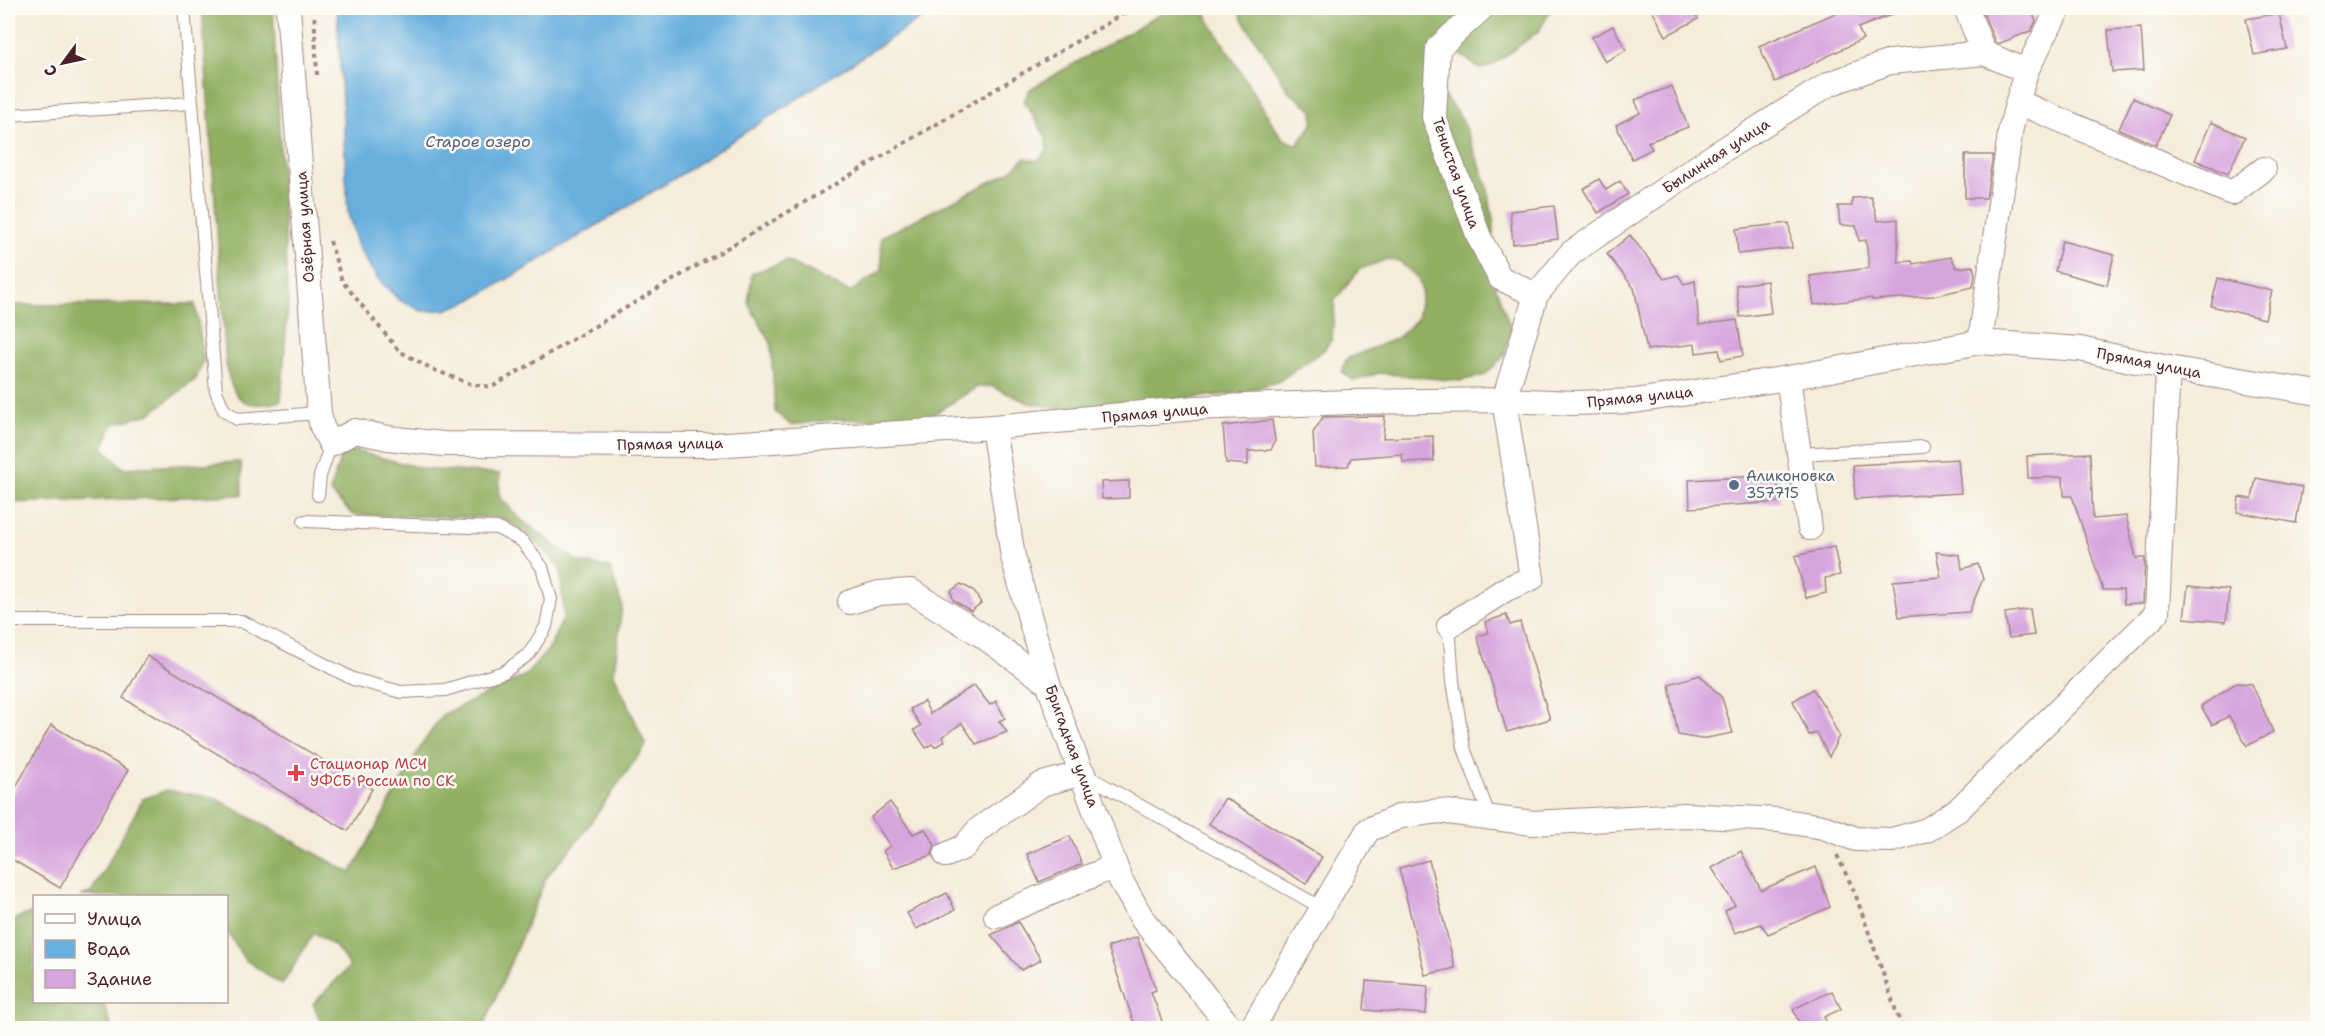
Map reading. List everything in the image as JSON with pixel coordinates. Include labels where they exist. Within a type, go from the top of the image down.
[{"type":"street","name":"Озёрная улица","points":[[288,8],[319,413],[322,427],[331,444]]},
{"type":"street","name":"Тенистая улица","points":[[1482,8],[1438,48],[1434,117],[1479,237],[1500,278],[1536,295]]},
{"type":"street","points":[[1966,8],[1984,53]]},
{"type":"street","points":[[1980,342],[2011,127],[2026,71],[2059,8]]},
{"type":"street","name":"Былинная улица","points":[[1504,400],[1536,295],[1571,253],[1716,155],[1829,84],[1890,62],[1984,53],[2026,71]]},
{"type":"street","points":[[2018,102],[2232,194],[2264,170]]},
{"type":"street","name":"Прямая улица","points":[[331,444],[355,431],[388,438],[443,444],[712,445],[993,427],[1195,408],[1350,402],[1504,400],[1574,404],[1635,401],[1788,378],[1980,342],[2080,349],[2168,368],[2318,393]]},
{"type":"street","points":[[1252,1029],[1368,830],[1401,816],[1439,811],[1533,823],[1686,815],[1778,820],[1823,827],[1856,838],[1892,840],[1927,830],[1959,809],[2157,613],[2168,368]]},
{"type":"street","points":[[1788,378],[1810,528]]},
{"type":"street","points":[[1449,626],[1506,589],[1532,578],[1504,400]]},
{"type":"street","name":"Бригадная улица","points":[[993,427],[1013,557],[1048,683],[1083,773],[1115,866],[1143,920],[1232,1029]]},
{"type":"street","points":[[850,602],[879,593],[910,591],[980,634],[1048,683]]},
{"type":"street","points":[[946,855],[964,847],[978,830],[1042,784],[1083,773]]},
{"type":"street","points":[[996,916],[1115,866]]},
{"type":"lane","points":[[184,8],[216,392],[224,410],[237,419],[319,413]]},
{"type":"lane","points":[[8,115],[192,103]]},
{"type":"lane","points":[[318,495],[320,476],[331,444]]},
{"type":"lane","points":[[1799,454],[1923,447]]},
{"type":"lane","points":[[8,621],[241,621],[353,680],[401,693],[445,690],[504,672],[529,654],[546,627],[551,599],[542,567],[522,541],[497,528],[304,521]]},
{"type":"lane","points":[[1449,626],[1453,681],[1464,748],[1490,818]]},
{"type":"lane","points":[[1083,773],[1322,908]]},
{"type":"path","points":[[314,8],[317,77]]},
{"type":"path","points":[[330,238],[342,281],[399,351],[434,370],[471,384],[492,387],[1133,8]]},
{"type":"path","points":[[1823,827],[1855,893],[1902,1029]]},
{"type":"green space","points":[[202,8],[273,8],[288,303],[281,401],[268,404],[249,403],[242,400],[232,388],[226,365]]},
{"type":"green space","points":[[1171,8],[1194,8],[1204,12],[1275,128],[1284,139],[1297,145],[1313,123],[1313,110],[1290,93],[1242,19],[1238,8],[1552,8],[1539,31],[1493,65],[1480,69],[1457,52],[1447,62],[1436,86],[1462,119],[1487,184],[1494,226],[1489,268],[1511,329],[1504,356],[1485,375],[1459,381],[1379,373],[1354,381],[1342,372],[1346,359],[1397,338],[1417,319],[1422,292],[1418,278],[1399,261],[1385,260],[1360,269],[1335,300],[1332,339],[1324,350],[1279,381],[1241,393],[1070,410],[1029,403],[991,386],[977,387],[921,422],[839,419],[791,425],[775,412],[771,343],[748,303],[752,273],[787,261],[850,292],[882,270],[881,237],[1008,173],[1025,158],[1038,161],[1047,150],[1046,137],[1024,101],[1030,89]]},
{"type":"green space","points":[[195,304],[204,359],[196,379],[149,414],[114,424],[103,447],[123,468],[241,462],[242,495],[8,503],[8,305]]},
{"type":"green space","points":[[352,450],[424,469],[500,474],[499,496],[519,518],[578,562],[610,568],[622,605],[614,674],[646,745],[578,840],[547,876],[483,1028],[324,1028],[313,1004],[350,966],[335,946],[314,933],[282,985],[244,959],[228,933],[228,895],[84,895],[91,893],[143,799],[167,790],[215,798],[351,873],[421,746],[442,715],[526,675],[548,650],[564,617],[560,567],[525,532],[503,518],[353,515],[330,492],[340,458]]},
{"type":"green space","points":[[33,912],[33,1003],[103,1003],[112,1028],[8,1028],[8,930],[17,918]]},
{"type":"water","name":"Старое озеро","points":[[337,8],[937,8],[675,178],[528,267],[471,300],[445,310],[422,311],[399,300],[377,278],[358,247],[348,213]]},
{"type":"building","points":[[1651,8],[1692,8],[1698,19],[1666,36]]},
{"type":"building","points":[[1847,8],[1908,8],[1858,28],[1863,39],[1775,82],[1759,46]]},
{"type":"building","points":[[1981,8],[2030,8],[2036,21],[2031,31],[1998,44],[1995,42]]},
{"type":"building","points":[[2279,13],[2287,49],[2254,55],[2246,19]]},
{"type":"building","points":[[1613,26],[1626,50],[1605,62],[1592,37]]},
{"type":"building","points":[[2141,28],[2144,70],[2112,72],[2108,30]]},
{"type":"building","points":[[1672,86],[1688,127],[1648,142],[1652,149],[1632,159],[1616,125],[1640,113],[1635,100]]},
{"type":"building","points":[[2133,98],[2170,115],[2156,145],[2119,129]]},
{"type":"building","points":[[2211,122],[2245,137],[2228,174],[2195,160]]},
{"type":"building","points":[[1965,155],[1993,155],[1986,198],[1965,198]]},
{"type":"building","points":[[1599,179],[1606,190],[1620,181],[1628,194],[1598,213],[1583,189]]},
{"type":"building","points":[[1871,197],[1878,221],[1898,219],[1898,262],[1912,261],[1913,264],[1951,257],[1957,268],[1973,266],[1975,274],[1973,287],[1933,296],[1872,300],[1872,298],[1814,305],[1810,276],[1869,268],[1866,240],[1859,241],[1856,226],[1840,225],[1838,206],[1852,206],[1852,198]]},
{"type":"building","points":[[1554,206],[1558,239],[1513,244],[1510,211]]},
{"type":"building","points":[[1789,223],[1792,248],[1738,254],[1736,229]]},
{"type":"building","points":[[1630,235],[1664,279],[1678,275],[1684,284],[1695,281],[1699,325],[1737,320],[1743,356],[1721,360],[1719,350],[1696,353],[1695,344],[1647,350],[1634,288],[1607,254]]},
{"type":"building","points":[[2062,241],[2114,255],[2107,285],[2055,271]]},
{"type":"building","points":[[2218,278],[2272,291],[2265,319],[2211,306]]},
{"type":"building","points":[[1767,281],[1771,313],[1740,317],[1736,285]]},
{"type":"building","points":[[1385,416],[1383,438],[1433,436],[1434,461],[1403,462],[1402,454],[1351,458],[1348,466],[1315,467],[1313,433],[1323,417]]},
{"type":"building","points":[[1272,420],[1275,441],[1271,450],[1248,451],[1248,465],[1226,463],[1223,426]]},
{"type":"building","points":[[2090,453],[2093,519],[2126,516],[2136,558],[2145,558],[2143,603],[2124,604],[2123,590],[2103,590],[2072,496],[2064,496],[2063,477],[2028,478],[2027,456]]},
{"type":"building","points":[[1958,459],[1961,493],[1855,499],[1853,465]]},
{"type":"building","points":[[1778,475],[1779,502],[1690,508],[1689,480]]},
{"type":"building","points":[[2256,478],[2302,487],[2296,523],[2237,512],[2239,497],[2252,499]]},
{"type":"building","points":[[1129,481],[1129,498],[1102,499],[1101,482]]},
{"type":"building","points":[[1834,547],[1840,575],[1825,578],[1826,593],[1806,598],[1795,556]]},
{"type":"building","points":[[1936,552],[1960,555],[1962,569],[1978,564],[1983,579],[1969,612],[1899,617],[1893,581],[1941,577]]},
{"type":"building","points":[[961,584],[974,591],[981,603],[971,611],[953,600],[951,591]]},
{"type":"building","points":[[2188,586],[2229,590],[2226,622],[2184,618]]},
{"type":"building","points":[[2030,609],[2034,635],[2009,638],[2005,613]]},
{"type":"building","points":[[1506,615],[1510,625],[1520,622],[1550,719],[1507,732],[1477,636],[1488,633],[1485,622]]},
{"type":"building","points":[[147,656],[372,789],[348,831],[123,698]]},
{"type":"building","points":[[1700,675],[1722,698],[1733,733],[1701,739],[1678,735],[1669,684]]},
{"type":"building","points":[[2236,683],[2252,684],[2273,732],[2247,746],[2229,716],[2212,725],[2201,706]]},
{"type":"building","points":[[974,685],[990,705],[996,701],[1005,718],[999,721],[1007,732],[976,744],[962,723],[942,737],[945,741],[935,747],[932,744],[926,748],[914,730],[921,726],[910,709],[924,701],[930,714]]},
{"type":"building","points":[[1813,689],[1839,736],[1829,757],[1817,733],[1809,735],[1793,701]]},
{"type":"building","points":[[51,725],[128,770],[60,888],[8,857],[8,801]]},
{"type":"building","points":[[1225,798],[1322,857],[1306,884],[1209,824]]},
{"type":"building","points":[[890,802],[913,834],[925,829],[935,845],[932,855],[893,868],[883,851],[890,846],[871,817]]},
{"type":"building","points":[[1070,836],[1082,864],[1039,882],[1027,854]]},
{"type":"building","points":[[1741,851],[1761,890],[1816,867],[1830,907],[1768,934],[1761,924],[1735,933],[1725,911],[1735,905],[1712,868]]},
{"type":"building","points":[[1429,860],[1455,968],[1425,975],[1399,868]]},
{"type":"building","points":[[947,893],[955,910],[916,929],[907,913]]},
{"type":"building","points":[[1018,922],[1041,960],[1021,970],[991,935]]},
{"type":"building","points":[[1137,937],[1156,990],[1151,992],[1165,1029],[1136,1029],[1108,947]]},
{"type":"building","points":[[1366,981],[1428,986],[1426,1014],[1364,1010]]},
{"type":"building","points":[[1832,991],[1841,1009],[1824,1017],[1830,1029],[1802,1029],[1793,1009]]},
{"type":"place","name":"Аликоновка 357715","points":[[1734,485]]},
{"type":"place","name":"Стационар МСЧ УФСБ России по СК","points":[[296,773]]}]
